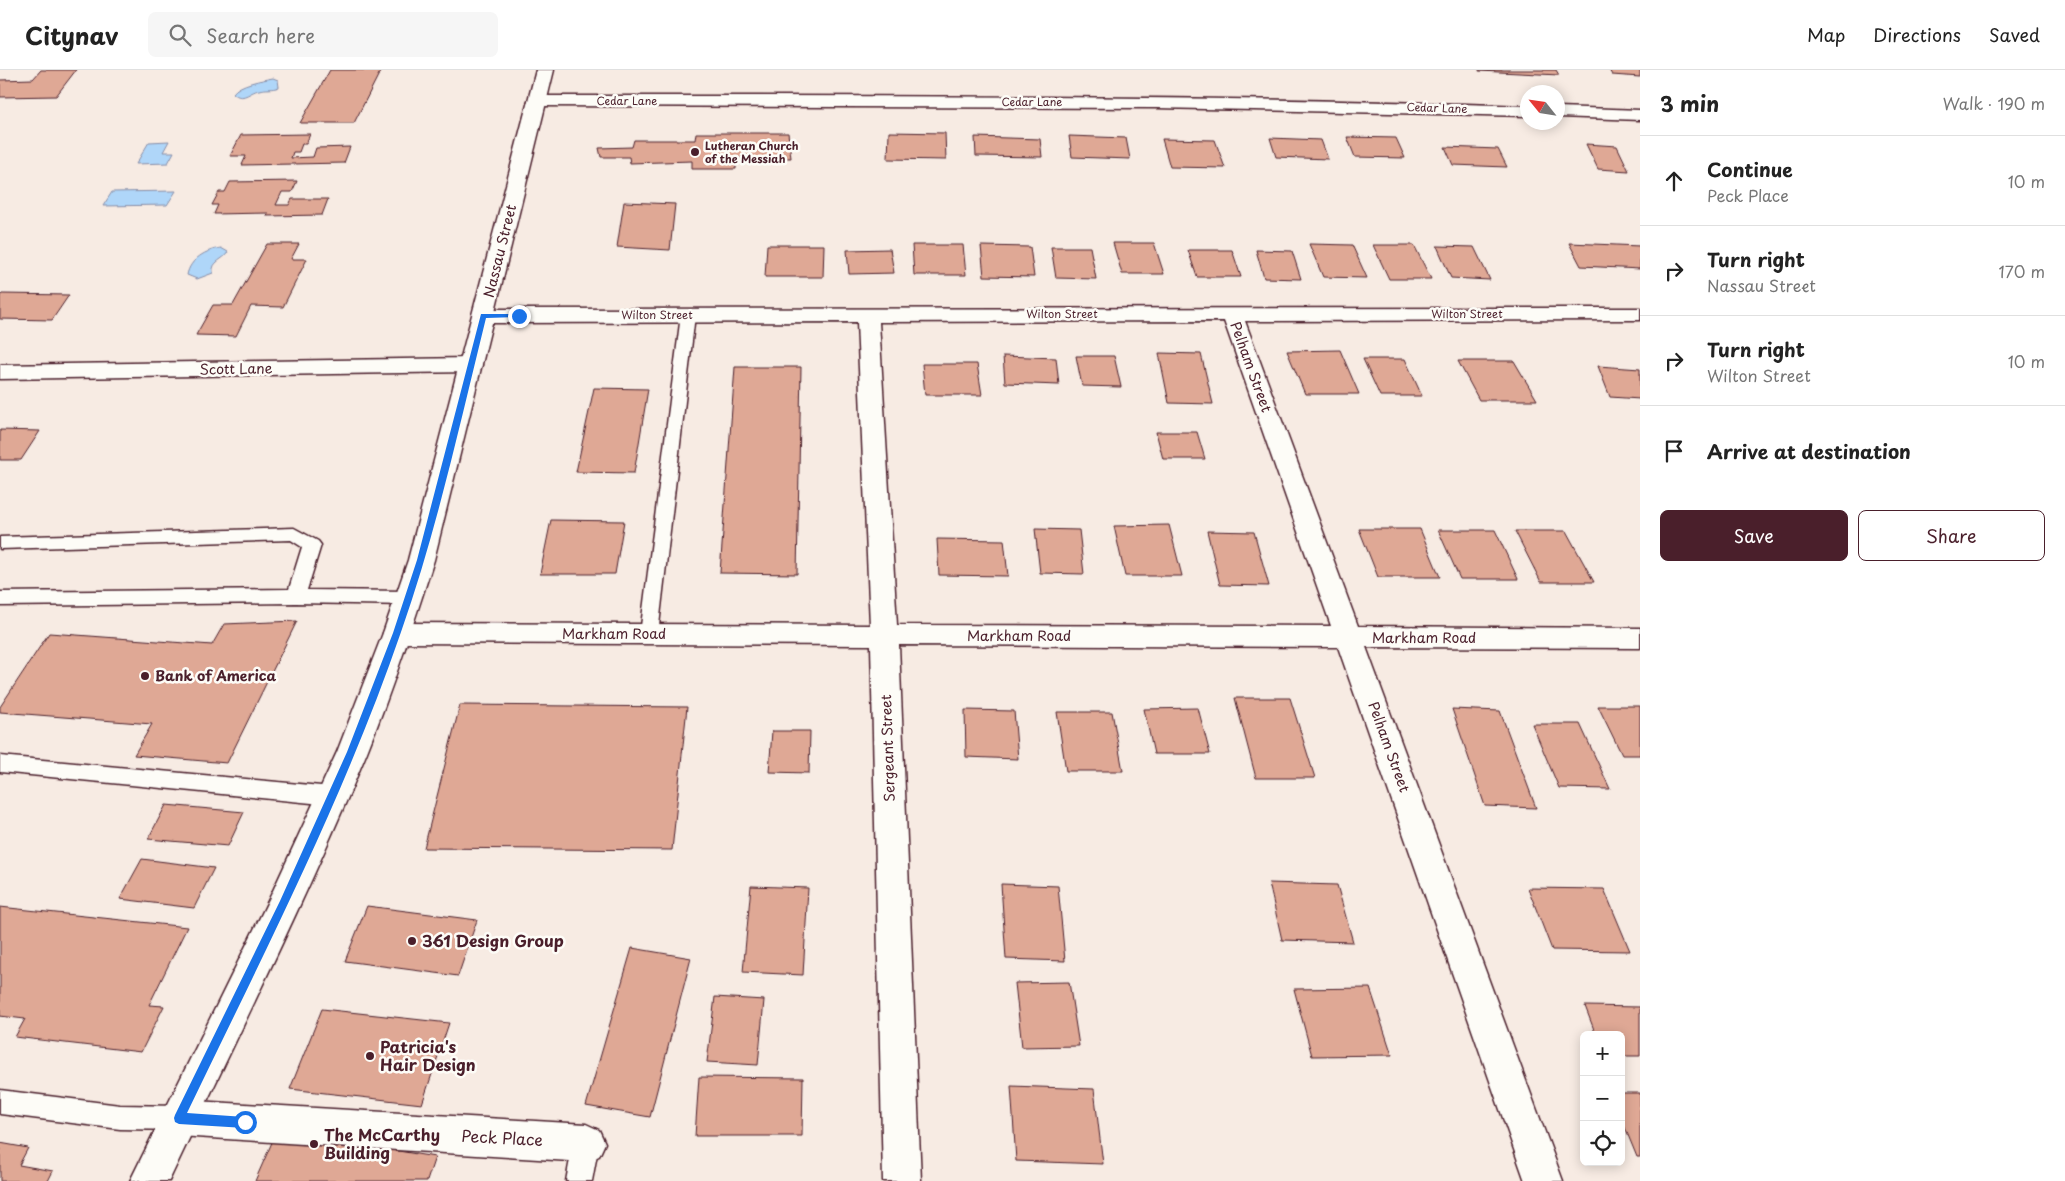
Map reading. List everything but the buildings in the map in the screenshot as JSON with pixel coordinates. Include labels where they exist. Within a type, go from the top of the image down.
[{"type":"street","name":"Nassau Street","points":[[149,1181],[284,902],[352,752],[397,633],[421,560],[545,70]]},
{"type":"street","name":"Cedar Lane","points":[[537,101],[1162,102],[1520,111]]},
{"type":"street","points":[[1565,112],[1640,116]]},
{"type":"street","name":"Pelham Street","points":[[1232,314],[1544,1181]]},
{"type":"street","name":"Wilton Street","points":[[484,316],[1640,314]]},
{"type":"street","name":"Sergeant Street","points":[[868,315],[884,635],[902,1181]]},
{"type":"street","name":"Scott Lane","points":[[0,372],[471,365]]},
{"type":"street","name":"Markham Road","points":[[397,633],[1640,638]]},
{"type":"street","name":"Peck Place","points":[[179,1118],[586,1143]]},
{"type":"lane","points":[[649,634],[688,315]]},
{"type":"lane","points":[[0,543],[294,534],[312,544],[296,596]]},
{"type":"lane","points":[[0,599],[296,596],[409,598]]},
{"type":"lane","points":[[0,764],[332,796]]},
{"type":"lane","points":[[0,1102],[120,1117],[179,1118]]},
{"type":"lane","points":[[579,1181],[586,1143]]},
{"type":"water","points":[[273,78],[278,80],[279,87],[259,90],[243,97],[233,93],[245,85]]},
{"type":"water","points":[[169,141],[163,152],[174,152],[168,163],[136,164],[149,142]]},
{"type":"water","points":[[176,191],[167,205],[103,206],[112,192]]},
{"type":"water","points":[[221,248],[228,252],[216,263],[213,273],[197,279],[187,275],[191,264],[200,256]]},
{"type":"place","name":"Lutheran Church of the Messiah","points":[[695,152]]},
{"type":"place","name":"Bank of America","points":[[145,676]]},
{"type":"place","name":"361 Design Group","points":[[412,941]]},
{"type":"place","name":"Patricia's Hair Design","points":[[370,1056]]},
{"type":"place","name":"The McCarthy Building","points":[[314,1144]]},
{"type":"route","points":[[245,1122],[179,1118],[284,902],[352,752],[397,633],[421,560],[484,316],[519,316]]}]
